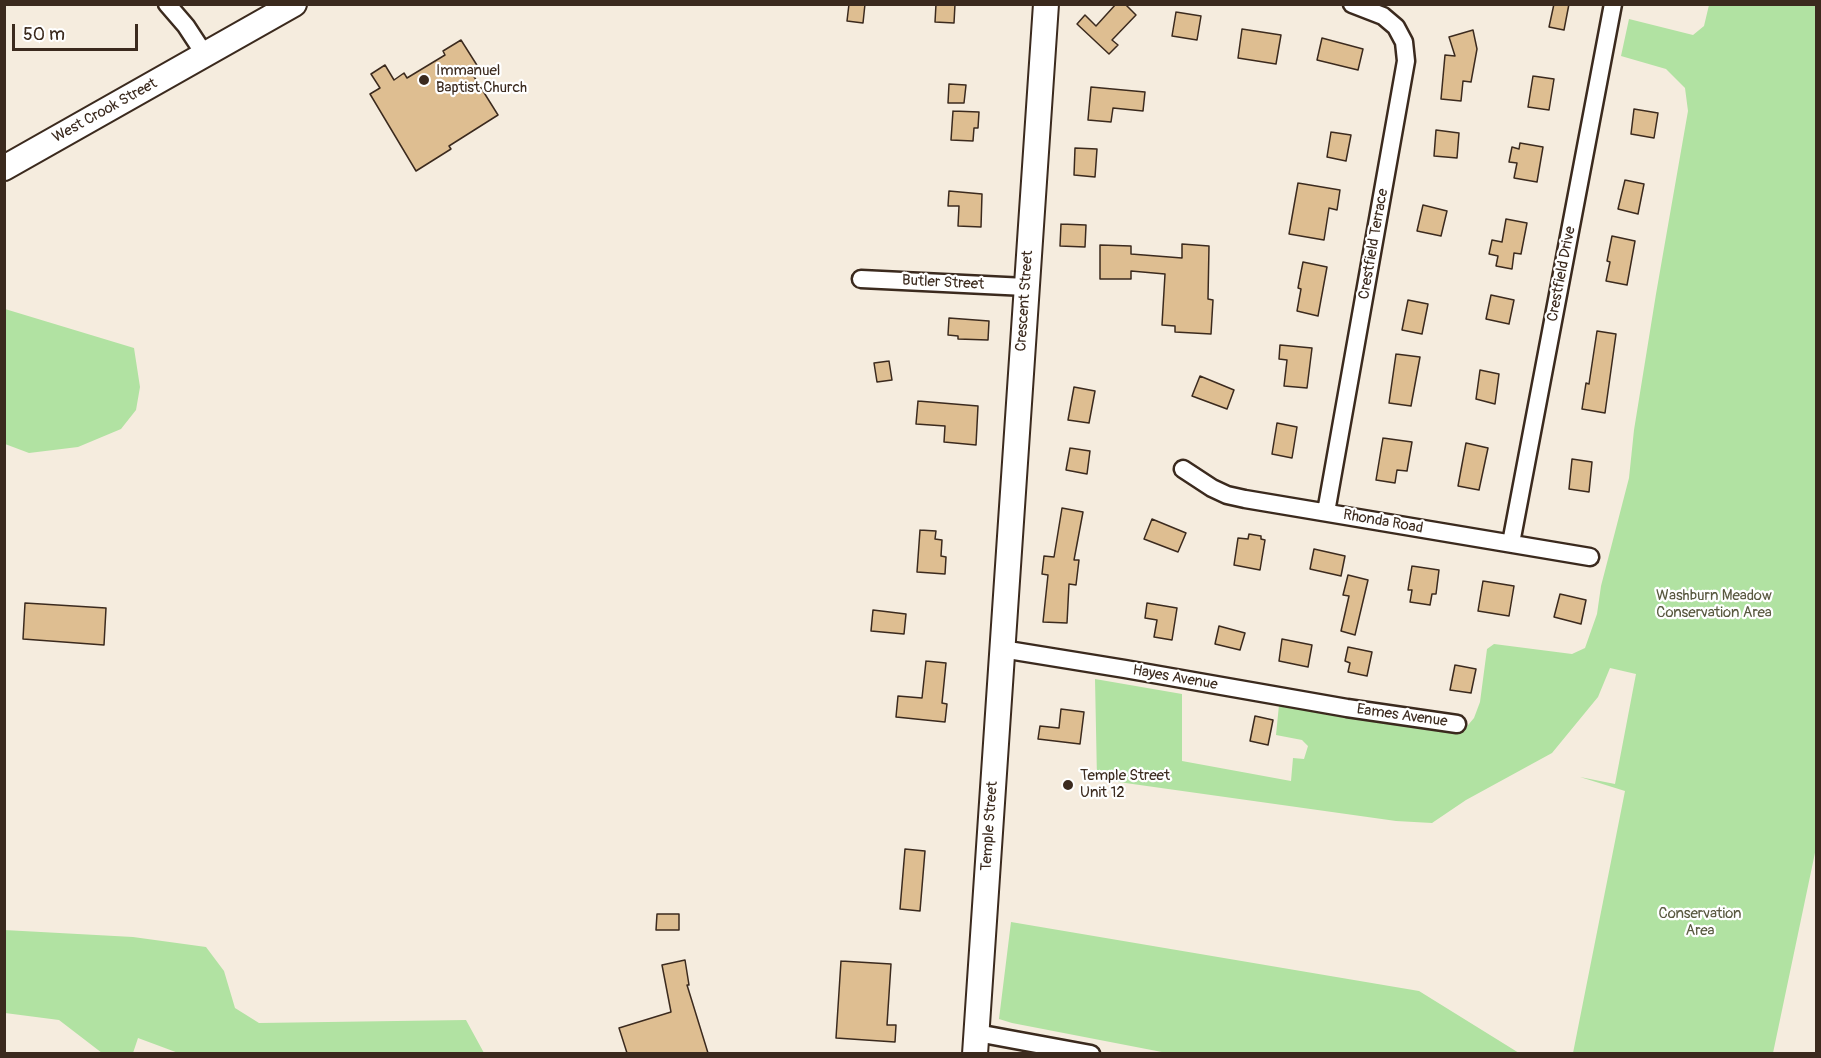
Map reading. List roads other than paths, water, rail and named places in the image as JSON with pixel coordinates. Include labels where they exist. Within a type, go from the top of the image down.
[{"type":"main road","name":"West Crook Street","points":[[4,168],[294,4]]},
{"type":"main road","name":"Crescent Street","points":[[1005,598],[1046,4]]},
{"type":"main road","name":"Temple Street","points":[[976,1043],[1005,598]]},
{"type":"street","points":[[167,4],[186,26],[205,55]]},
{"type":"street","name":"Crestfield Terrace","points":[[1326,512],[1406,61],[1404,42],[1396,27],[1383,16],[1352,4]]},
{"type":"street","name":"Crestfield Drive","points":[[1511,543],[1613,4]]},
{"type":"street","name":"Butler Street","points":[[861,279],[1026,287]]},
{"type":"street","name":"Rhonda Road","points":[[1183,469],[1227,495],[1590,557]]},
{"type":"street","name":"Hayes Avenue","points":[[1002,649],[1347,708]]},
{"type":"street","name":"Eames Avenue","points":[[1347,708],[1457,724]]},
{"type":"street","points":[[976,1043],[1091,1053]]},
{"type":"place","name":"Immanuel Baptist Church","points":[[424,80]]},
{"type":"place","name":"Temple Street Unit 12","points":[[1068,785]]},
{"type":"park label","name":"Washburn Meadow Conservation Area","points":[[1714,604]]},
{"type":"park label","name":"Conservation Area","points":[[1700,922]]}]
